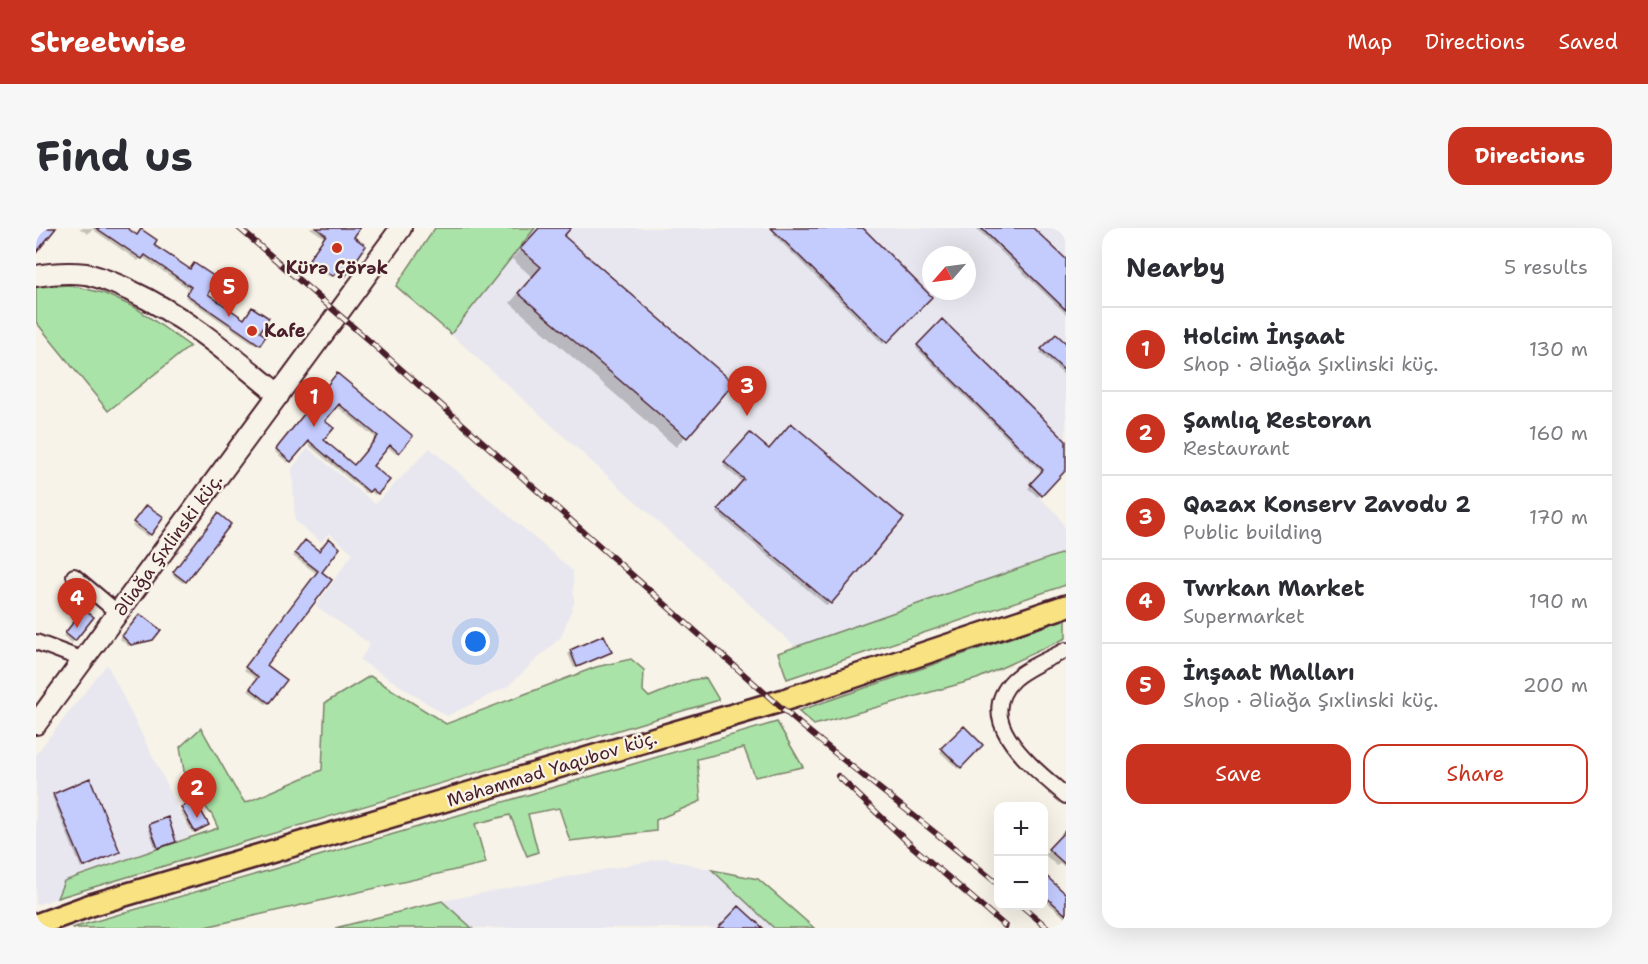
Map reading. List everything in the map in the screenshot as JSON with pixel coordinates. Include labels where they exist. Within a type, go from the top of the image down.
[{"type":"main road","name":"Əliağa Şıxlinski küç.","points":[[36,724],[402,228]]},
{"type":"main road","points":[[36,276],[63,273],[87,274],[112,282],[139,295],[215,341],[279,395]]},
{"type":"main road","name":"Məhəmməd Yaqubov küç.","points":[[36,925],[91,905],[784,700],[1066,606]]},
{"type":"street","points":[[74,576],[118,613]]},
{"type":"street","points":[[36,642],[84,660]]},
{"type":"street","points":[[1066,650],[1014,680],[1004,693],[1001,722],[1007,738],[1020,754],[1066,796]]},
{"type":"shaded area","points":[[535,228],[1066,228],[1066,470],[1040,498],[1058,515],[1066,530],[1066,552],[796,647],[451,334]]},
{"type":"shaded area","points":[[308,448],[375,504],[430,448],[573,571],[574,603],[561,637],[507,687],[447,716],[360,660],[370,644],[316,606],[353,553],[329,533],[321,542],[295,521],[292,468]]},
{"type":"shaded area","points":[[107,664],[192,836],[64,881],[57,898],[36,905],[36,754]]},
{"type":"shaded area","points":[[665,858],[712,870],[774,928],[472,928],[442,901]]},
{"type":"green space","points":[[435,228],[535,228],[451,334],[396,286]]},
{"type":"green space","points":[[69,285],[103,293],[136,308],[190,346],[108,411],[36,322],[36,287]]},
{"type":"green space","points":[[1066,552],[1066,585],[787,679],[778,653]]},
{"type":"green space","points":[[1066,619],[1066,638],[977,679],[814,725],[798,711]]},
{"type":"green space","points":[[631,659],[644,670],[643,691],[649,697],[691,680],[706,678],[719,700],[57,898],[64,881],[218,828],[212,815],[186,783],[180,747],[201,728],[245,803],[322,770],[325,703],[370,676],[446,724],[596,667]]},
{"type":"green space","points":[[777,722],[803,767],[755,777],[744,748],[697,759],[701,801],[656,820],[656,831],[570,841],[559,808],[528,814],[538,852],[527,856],[510,815],[475,824],[486,863],[201,928],[72,928]]},
{"type":"green space","points":[[712,870],[758,879],[814,928],[774,928]]},
{"type":"green space","points":[[442,901],[472,928],[335,928]]},
{"type":"building","points":[[36,228],[56,228],[36,253]]},
{"type":"building","points":[[96,228],[127,228],[137,235],[141,229],[157,240],[154,245],[190,269],[194,263],[218,279],[208,294],[244,319],[252,307],[269,318],[260,332],[266,336],[260,345],[186,294],[191,287],[145,255],[142,259]]},
{"type":"building","points":[[316,228],[360,228],[354,237],[366,246],[345,277],[337,271],[333,276],[309,259],[326,235]]},
{"type":"building","points":[[539,228],[571,228],[564,236],[734,383],[687,438],[518,293],[541,267],[520,249]]},
{"type":"building","points":[[771,228],[863,228],[922,287],[922,300],[929,300],[887,343]]},
{"type":"building","points":[[981,228],[1033,228],[1066,259],[1066,310]]},
{"type":"building","points":[[942,319],[1066,441],[1066,470],[1042,496],[1030,484],[1043,470],[917,345]]},
{"type":"building","points":[[1056,334],[1066,343],[1066,372],[1041,349]]},
{"type":"building","points":[[337,373],[413,436],[399,453],[390,445],[373,466],[390,480],[378,494],[372,489],[369,492],[309,441],[291,462],[276,449]],"holes":[[[339,404],[378,436],[354,465],[324,440],[334,428],[325,421]]]},
{"type":"building","points":[[791,423],[904,518],[831,604],[718,509],[744,479],[724,462],[750,433],[769,449]]},
{"type":"building","points":[[146,505],[164,517],[151,535],[133,522]]},
{"type":"building","points":[[218,513],[231,524],[186,582],[173,572]]},
{"type":"building","points":[[329,538],[340,548],[322,572],[332,580],[267,665],[287,680],[269,703],[250,688],[258,677],[245,667],[318,571],[295,553],[305,540],[319,551]]},
{"type":"building","points":[[84,609],[94,617],[75,641],[65,633]]},
{"type":"building","points":[[140,614],[161,630],[153,640],[131,645],[122,636]]},
{"type":"building","points":[[604,635],[612,652],[577,667],[570,650]]},
{"type":"building","points":[[964,726],[983,745],[961,768],[941,748]]},
{"type":"building","points":[[90,778],[120,852],[84,867],[53,794]]},
{"type":"building","points":[[195,800],[209,825],[195,832],[181,807]]},
{"type":"building","points":[[168,817],[176,842],[158,848],[149,824]]},
{"type":"building","points":[[1066,830],[1066,865],[1048,849]]},
{"type":"building","points":[[1048,878],[1066,894],[1066,915],[1048,899]]},
{"type":"building","points":[[739,906],[763,928],[718,928]]},
{"type":"railway","points":[[239,228],[794,719],[994,881]]},
{"type":"railway","points":[[838,776],[913,847],[1005,926]]},
{"type":"railway","points":[[1027,910],[1048,928]]},
{"type":"place","name":"Kürə Çörək","points":[[337,248]]},
{"type":"place","name":"İnşaat Malları","points":[[229,317]]},
{"type":"place","name":"Kafe","points":[[252,331]]},
{"type":"place","name":"Qazax Konserv Zavodu 2","points":[[747,416]]},
{"type":"place","name":"Holcim İnşaat","points":[[314,427]]},
{"type":"place","name":"Twrkan Market","points":[[77,628]]},
{"type":"place","name":"Şamlıq Restoran","points":[[197,818]]}]
